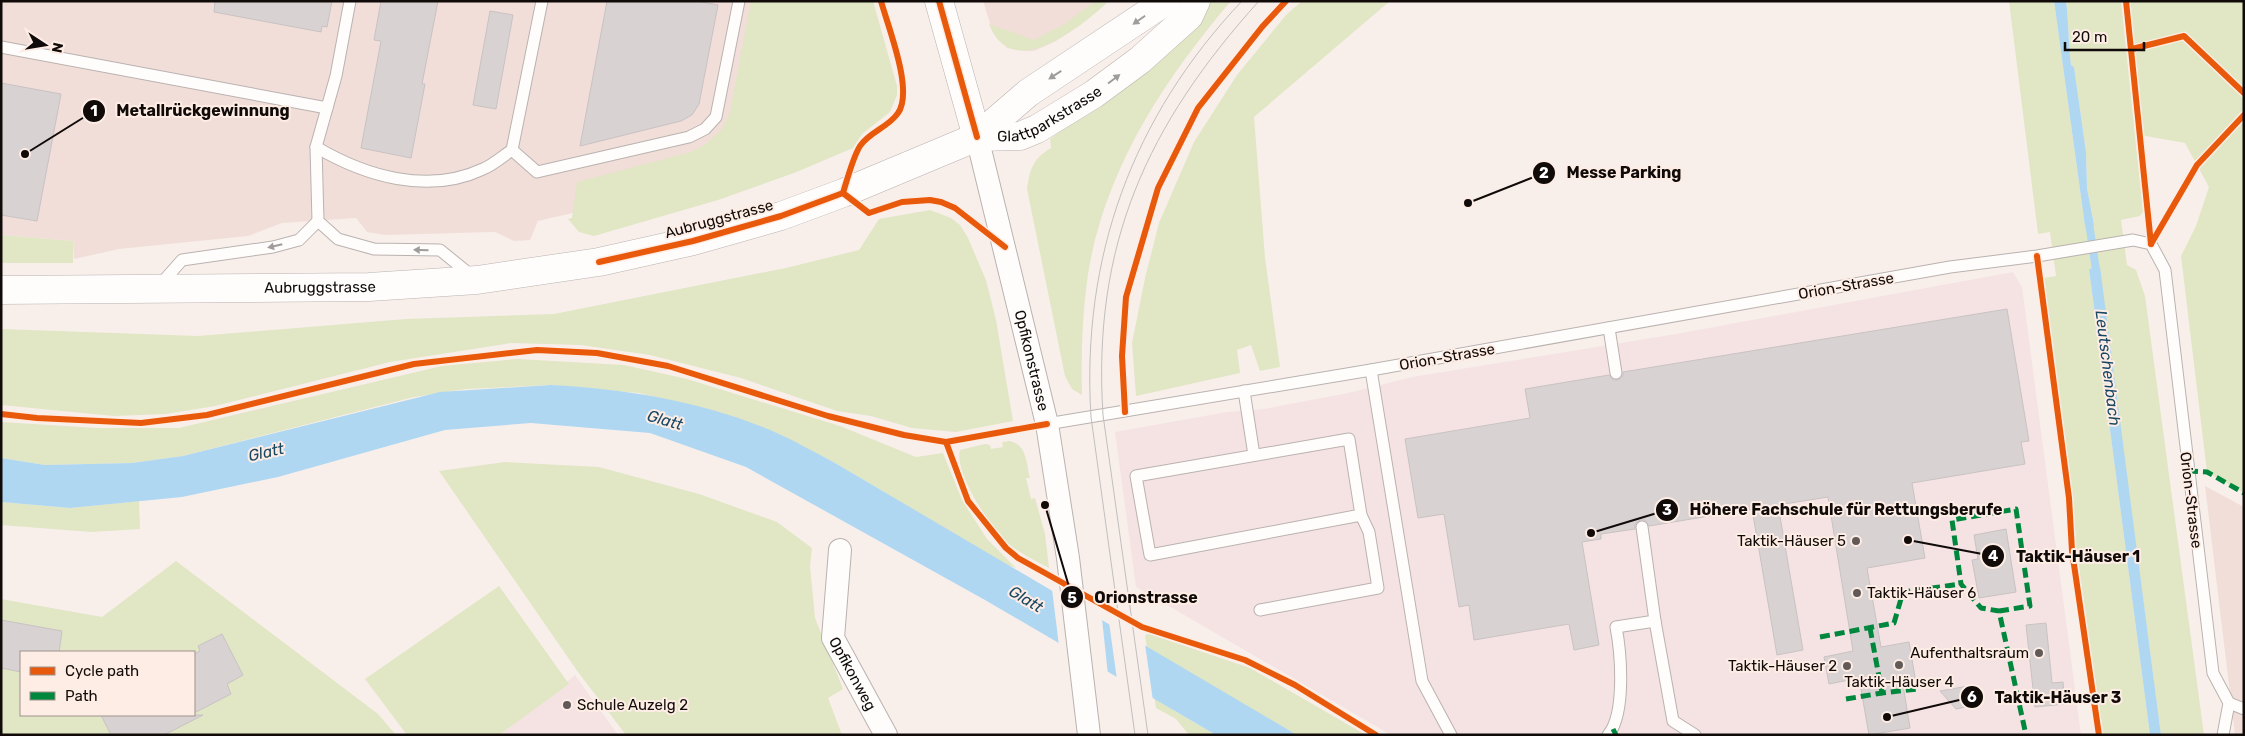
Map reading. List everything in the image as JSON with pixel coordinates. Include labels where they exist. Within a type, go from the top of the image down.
[{"type":"street","points":[[939,1],[977,138]]},
{"type":"street","name":"Glattparkstrasse","points":[[977,138],[1028,93],[1166,1]]},
{"type":"street","name":"Glattparkstrasse","points":[[977,138],[1020,136],[1037,129],[1086,99],[1140,60],[1189,16],[1196,1]]},
{"type":"street","name":"Aubruggstrasse","points":[[1,290],[369,288],[477,280],[599,262],[702,239],[781,216],[977,138]]},
{"type":"street","name":"Opfikonstrasse","points":[[977,138],[1047,424],[1068,558],[1088,730]]},
{"type":"street","name":"Opfikonweg","points":[[840,550],[833,638],[886,735]]},
{"type":"lane","points":[[350,1],[336,76],[316,147],[318,221],[338,239],[374,249],[440,250],[477,280]]},
{"type":"lane","points":[[316,147],[338,160],[381,176],[415,181],[447,180],[483,169],[512,150],[542,1]]},
{"type":"lane","points":[[512,150],[536,172],[689,137],[705,129],[716,117],[739,1]]},
{"type":"lane","points":[[1,47],[327,108]]},
{"type":"lane","points":[[156,290],[182,260],[282,245],[299,240],[318,221]]},
{"type":"lane","name":"Orion-Strasse","points":[[1047,424],[1371,370],[1950,267],[2050,254],[2133,240],[2151,244],[2164,270],[2213,673],[2229,703]]},
{"type":"lane","points":[[1609,328],[1616,373]]},
{"type":"lane","points":[[1371,370],[1422,681],[1451,735]]},
{"type":"lane","points":[[1244,391],[1254,455]]},
{"type":"lane","points":[[1260,610],[1378,588],[1369,532],[1362,516],[1349,439],[1136,476],[1150,555],[1362,516]]},
{"type":"lane","points":[[1642,528],[1655,621],[1673,721],[1695,735]]},
{"type":"lane","points":[[1608,735],[1613,728],[1622,681],[1616,627],[1655,621]]},
{"type":"lane","points":[[2223,735],[2229,703],[2244,709]]},
{"type":"shaded area","points":[[1,1],[859,1],[664,192],[538,221],[530,240],[514,241],[495,232],[385,235],[367,232],[356,218],[282,223],[248,236],[119,249],[74,259],[73,241],[1,235]]},
{"type":"shaded area","points":[[983,1],[1109,1],[1056,41],[1034,51],[1025,51],[1007,48],[993,33]]},
{"type":"shaded area","points":[[2013,272],[2022,287],[2081,735],[1391,735],[1136,587],[1115,432],[1227,412],[1264,409],[1348,393],[1412,377],[1676,334]]},
{"type":"shaded area","points":[[2205,486],[2244,507],[2244,735],[2235,735]]},
{"type":"shaded area","name":"Schule Auzelg 2","points":[[575,675],[618,735],[500,735]]},
{"type":"green space","points":[[751,1],[873,1],[897,86],[897,95],[890,112],[862,134],[853,148],[794,173],[718,200],[594,236],[579,232],[568,219],[572,218],[577,182],[691,152],[706,144],[722,129],[730,112]]},
{"type":"green space","points":[[1095,1],[1109,1],[1065,36],[1047,45],[1030,50],[1014,49],[1000,41],[989,24],[1034,40],[1063,25]]},
{"type":"green space","points":[[1212,1],[1231,1],[1159,97],[1121,167],[1106,204],[1095,242],[1087,281],[1082,338],[1082,395],[1072,389],[1065,376],[1027,189],[1029,175],[1036,160],[1051,148],[1050,139],[1155,60]]},
{"type":"green space","points":[[1302,1],[1390,1],[1254,117],[1265,258],[1280,367],[1260,371],[1251,345],[1237,350],[1240,373],[1136,396],[1132,343],[1145,278],[1159,223],[1194,142],[1237,75],[1286,15]]},
{"type":"green space","points":[[2009,1],[2054,1],[2085,226],[2094,224],[2087,188],[2086,152],[2074,67],[2071,65],[2066,1],[2121,1],[2143,212],[2140,216],[2121,220],[2127,265],[2136,270],[2145,296],[2204,735],[2161,735],[2099,267],[2089,269],[2150,735],[2103,735],[2076,546],[2044,278],[2056,276],[2050,232],[2038,234]]},
{"type":"green space","points":[[2126,1],[2244,1],[2244,493],[2207,472],[2181,256],[2196,226],[2209,187],[2185,143],[2140,135]]},
{"type":"green space","points":[[930,210],[951,218],[960,225],[968,238],[986,280],[996,320],[1013,421],[956,432],[912,428],[871,416],[837,411],[741,378],[650,355],[581,345],[511,343],[390,362],[215,406],[166,414],[114,416],[1,405],[1,329],[198,336],[406,319],[554,314],[786,268],[859,250],[879,219]]},
{"type":"green space","points":[[1,235],[73,241],[73,263],[1,263]]},
{"type":"green space","points":[[517,359],[624,365],[687,379],[840,426],[916,457],[943,453],[962,500],[987,539],[1016,568],[1007,565],[835,463],[777,433],[717,412],[639,393],[551,385],[466,389],[414,397],[183,456],[132,463],[45,465],[1,458],[1,422],[97,428],[179,428],[442,366]]},
{"type":"green space","points":[[1010,441],[1020,446],[1025,455],[1030,478],[1026,478],[1031,499],[1035,498],[1045,534],[1049,568],[1018,551],[1001,537],[984,514],[968,486],[963,472],[960,450],[985,444],[990,445],[991,449],[1003,447],[1002,442]]},
{"type":"green space","points":[[505,462],[599,467],[699,494],[777,522],[812,548],[810,566],[815,618],[843,689],[828,698],[842,735],[626,735],[578,672],[439,471]]},
{"type":"green space","points":[[139,501],[140,529],[91,532],[1,525],[1,502],[70,508]]},
{"type":"green space","points":[[176,561],[378,714],[396,735],[1,735],[1,599],[102,617]]},
{"type":"green space","points":[[499,586],[569,684],[499,735],[407,735],[365,679]]},
{"type":"green space","points":[[1149,634],[1250,668],[1366,735],[1297,735],[1164,658],[1173,710],[1216,735],[1189,735],[1176,719],[1156,708],[1145,635]]},
{"type":"water","points":[[2054,1],[2066,1],[2071,65],[2074,67],[2086,152],[2087,188],[2094,225],[2085,226]]},
{"type":"water","points":[[2100,267],[2161,735],[2150,735],[2089,269]]},
{"type":"water","name":"Glatt","points":[[551,385],[638,394],[695,405],[750,422],[784,436],[835,463],[1297,735],[1216,735],[985,600],[746,467],[650,433],[531,423],[445,430],[278,477],[182,497],[70,508],[1,502],[1,458],[45,465],[132,463],[183,456],[440,392]]},
{"type":"pier","points":[[1052,589],[1102,619],[1108,675],[1059,646]]},
{"type":"pier","points":[[1109,622],[1145,644],[1153,701],[1117,680]]},
{"type":"building","points":[[215,1],[332,1],[327,27],[322,26],[321,32],[214,12]]},
{"type":"building","points":[[381,1],[438,1],[422,84],[425,84],[411,158],[361,148],[381,41],[374,40]]},
{"type":"building","points":[[607,1],[697,1],[718,5],[699,104],[692,115],[681,121],[580,146]]},
{"type":"building","points":[[490,11],[513,15],[496,109],[473,105]]},
{"type":"building","points":[[1,83],[61,94],[37,221],[1,215]]},
{"type":"building","points":[[2007,309],[2029,441],[2021,442],[2025,464],[1912,483],[1925,558],[1867,568],[1881,647],[1909,642],[1916,683],[1903,685],[1910,728],[1869,735],[1859,678],[1829,684],[1824,657],[1853,651],[1828,497],[1778,505],[1803,650],[1777,655],[1752,509],[1649,526],[1645,520],[1640,520],[1635,524],[1635,529],[1601,534],[1601,539],[1582,542],[1599,645],[1574,650],[1569,624],[1474,640],[1469,605],[1459,607],[1444,514],[1418,518],[1405,439],[1530,418],[1525,389],[1609,375],[1613,380],[1618,380],[1623,376],[1623,372]]},
{"type":"building","points":[[2006,529],[2016,592],[1979,598],[1972,560],[1978,559],[1974,535]]},
{"type":"building","points":[[1,620],[62,631],[59,651],[20,651],[20,672],[1,668]]},
{"type":"building","name":"Aufenthaltsraum","points":[[2046,623],[2052,683],[2063,682],[2065,704],[2035,707],[2026,625]]},
{"type":"building","points":[[222,634],[243,675],[227,684],[231,694],[195,712],[195,654],[200,651],[198,646]]},
{"type":"building","points":[[1974,685],[1977,705],[1956,709],[1940,691]]},
{"type":"building","points":[[203,715],[164,735],[111,735],[102,716]]},
{"type":"waterway","name":"Leutschenbach","points":[[2088,216],[2097,277]]},
{"type":"tram line","points":[[1135,735],[1091,417],[1090,358],[1095,301],[1105,246],[1122,193],[1143,142],[1171,93],[1204,46],[1242,1]]},
{"type":"tram line","points":[[1148,735],[1103,415],[1102,353],[1107,296],[1118,242],[1135,191],[1158,142],[1186,94],[1220,47],[1259,1]]},
{"type":"marked path","points":[[2188,471],[2207,472],[2244,493]]},
{"type":"marked path","points":[[1999,611],[2030,606],[2016,509],[1952,520],[1961,584],[1981,608],[1999,611],[2026,735]]},
{"type":"marked path","points":[[1820,637],[1894,623],[1903,592],[1961,584]]},
{"type":"marked path","points":[[1870,628],[1882,693],[1917,689]]},
{"type":"marked path","points":[[1846,699],[1882,693]]},
{"type":"marked path","points":[[1613,729],[1616,735]]},
{"type":"cycle path","points":[[843,193],[860,146],[868,137],[894,118],[902,103],[903,90],[898,58],[881,1]]},
{"type":"cycle path","points":[[939,1],[977,137]]},
{"type":"cycle path","points":[[1125,412],[1122,356],[1126,297],[1158,188],[1198,108],[1262,27],[1286,1]]},
{"type":"cycle path","points":[[2126,1],[2151,244]]},
{"type":"cycle path","points":[[2132,49],[2184,36],[2244,93]]},
{"type":"cycle path","points":[[2151,244],[2197,165],[2244,115]]},
{"type":"cycle path","points":[[843,193],[869,213],[902,202],[930,200],[941,202],[955,208],[1005,247]]},
{"type":"cycle path","points":[[599,262],[693,241],[781,216],[843,193]]},
{"type":"cycle path","points":[[2037,256],[2069,498],[2072,551],[2099,735]]},
{"type":"cycle path","points":[[1,414],[37,418],[141,423],[207,415],[414,364],[537,350],[597,353],[668,366],[828,416],[904,435],[946,442],[968,501],[1006,548],[1018,558],[1142,627],[1245,660],[1295,685],[1376,735]]},
{"type":"cycle path","points":[[946,442],[1047,424]]},
{"type":"place","name":"Metallrückgewinnung","points":[[25,154]]},
{"type":"place","name":"Messe Parking","points":[[1468,203]]},
{"type":"place","name":"Orionstrasse","points":[[1045,505]]},
{"type":"place","name":"Höhere Fachschule für Rettungsberufe","points":[[1591,533]]},
{"type":"place","name":"Taktik-Häuser 1","points":[[1908,540]]},
{"type":"place","name":"Taktik-Häuser 5","points":[[1856,541]]},
{"type":"place","name":"Taktik-Häuser 6","points":[[1857,593]]},
{"type":"place","name":"Aufenthaltsraum","points":[[2039,653]]},
{"type":"place","name":"Taktik-Häuser 4","points":[[1899,665]]},
{"type":"place","name":"Taktik-Häuser 2","points":[[1847,666]]},
{"type":"place","name":"Schule Auzelg 2","points":[[567,705]]},
{"type":"place","name":"Taktik-Häuser 3","points":[[1887,717]]}]
